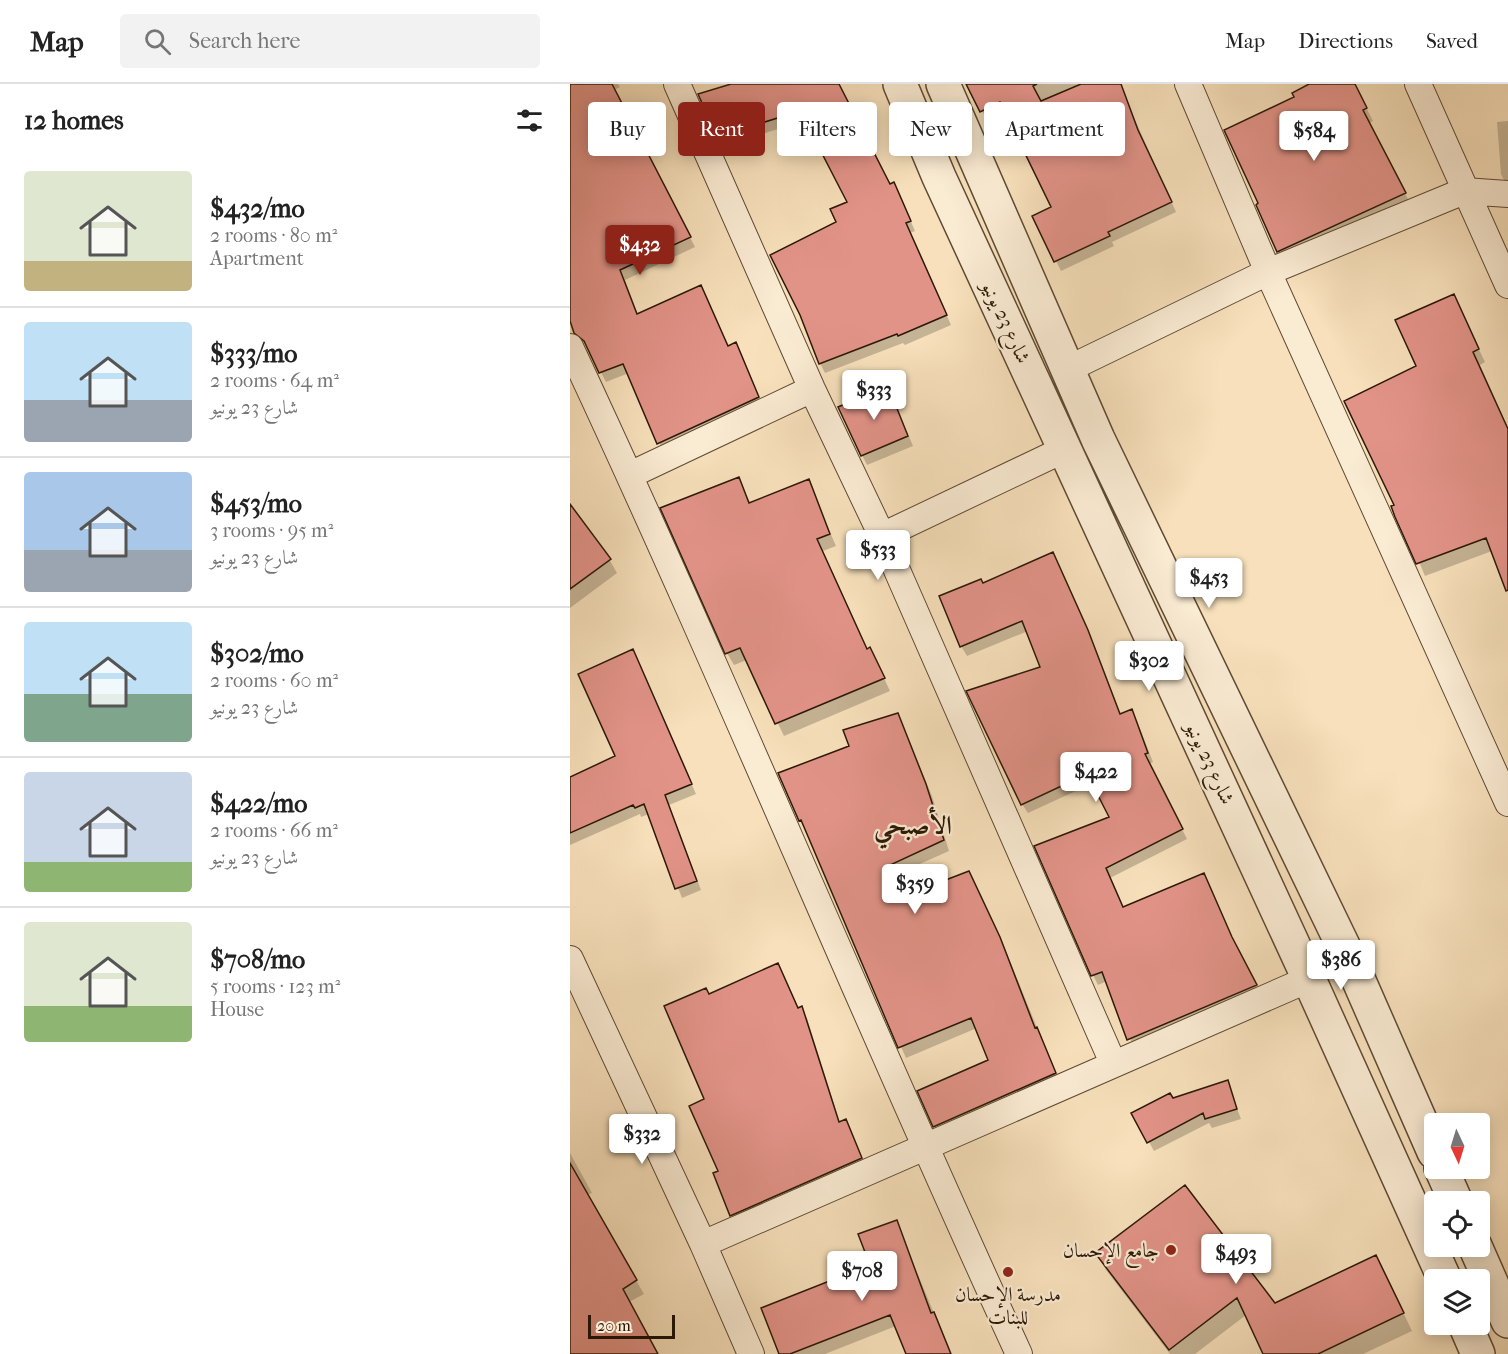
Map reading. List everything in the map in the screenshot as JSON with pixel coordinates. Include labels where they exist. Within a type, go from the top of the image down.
[{"type":"street","points":[[677,84],[812,389],[882,536],[1113,1063]]},
{"type":"street","name":"شارع 23 يونيو","points":[[900,84],[939,177],[1309,979],[1440,1269]]},
{"type":"street","name":"شارع 23 يونيو","points":[[943,84],[1098,439],[1349,958],[1424,1129]]},
{"type":"street","points":[[1188,84],[1268,272],[1508,803]]},
{"type":"street","points":[[1419,84],[1508,285]]},
{"type":"street","points":[[1068,369],[1268,272],[1464,190],[1508,194]]},
{"type":"street","points":[[570,347],[630,475],[923,1147],[1019,1354]]},
{"type":"street","points":[[630,475],[812,389]]},
{"type":"street","points":[[882,536],[1065,450]]},
{"type":"street","points":[[703,1244],[1309,979],[1349,958]]},
{"type":"street","points":[[570,959],[703,1244],[751,1354]]},
{"type":"street","points":[[1480,1257],[1508,1321]]},
{"type":"street","points":[[1470,1335],[1478,1354]]},
{"type":"building","points":[[570,84],[612,84],[621,102],[588,102],[588,156],[649,156],[691,237],[620,270],[637,314],[701,285],[728,346],[736,342],[759,397],[657,444],[623,364],[599,373],[584,341],[574,333],[570,321]]},
{"type":"building","points":[[731,84],[839,84],[848,102],[777,102],[777,118],[765,122],[765,102],[702,102],[698,94]]},
{"type":"building","points":[[966,84],[1037,84],[1033,86],[1041,101],[1081,84],[1121,84],[1138,130],[1172,202],[1108,232],[1110,236],[1054,262],[1032,216],[1051,207],[1026,156],[1125,156],[1125,102],[984,102],[984,110],[980,112]]},
{"type":"building","points":[[1309,84],[1355,84],[1367,108],[1363,110],[1406,193],[1277,252],[1256,205],[1258,203],[1224,130],[1294,97],[1292,93]]},
{"type":"building","points":[[823,156],[876,156],[890,184],[894,182],[911,221],[906,223],[947,315],[898,336],[897,334],[819,364],[800,315],[770,255],[836,222],[830,209],[847,202]]},
{"type":"building","points":[[1454,294],[1479,349],[1473,352],[1508,429],[1508,590],[1506,591],[1486,538],[1416,564],[1395,517],[1391,506],[1394,505],[1344,401],[1416,366],[1395,320]]},
{"type":"building","points":[[888,386],[908,436],[861,456],[838,407]]},
{"type":"building","points":[[739,477],[749,503],[809,479],[830,534],[817,539],[867,649],[870,647],[885,678],[775,724],[740,648],[725,654],[660,508]]},
{"type":"building","points":[[570,504],[611,559],[570,589]]},
{"type":"building","points":[[1053,552],[1088,630],[1120,714],[1132,709],[1148,753],[1145,754],[1183,829],[1106,868],[1123,907],[1204,873],[1232,937],[1257,985],[1127,1040],[1102,972],[1091,976],[1034,846],[1109,817],[1087,774],[1021,805],[966,691],[1040,667],[1022,621],[960,647],[939,596],[981,579],[983,583]]},
{"type":"building","points":[[633,649],[692,784],[665,795],[697,881],[675,889],[644,804],[635,808],[633,805],[570,833],[570,777],[615,756],[578,674]]},
{"type":"building","points":[[898,713],[926,784],[944,840],[890,865],[904,896],[969,871],[1000,937],[1035,1028],[1037,1027],[1056,1073],[933,1127],[917,1091],[988,1060],[971,1018],[898,1048],[801,820],[799,821],[778,773],[849,746],[843,730]]},
{"type":"building","points":[[778,963],[798,1008],[802,1006],[839,1122],[846,1119],[862,1158],[730,1216],[713,1173],[718,1171],[689,1106],[704,1099],[664,1006],[706,988],[709,994]]},
{"type":"building","points":[[1228,1080],[1237,1109],[1205,1119],[1203,1113],[1147,1143],[1131,1113],[1170,1093],[1173,1098]]},
{"type":"building","points":[[570,1163],[637,1280],[623,1289],[658,1354],[570,1354]]},
{"type":"building","points":[[1185,1185],[1275,1303],[1376,1255],[1404,1313],[1318,1354],[1263,1354],[1237,1298],[1169,1350],[1095,1253]]},
{"type":"building","points":[[897,1220],[931,1313],[934,1312],[951,1354],[906,1354],[890,1315],[790,1354],[779,1354],[761,1308],[870,1265],[858,1234]]},
{"type":"place","name":"جامع الإحسان","points":[[1171,1250]]},
{"type":"place","name":"مدرسة الإحسان للبنات","points":[[1008,1272]]},
{"type":"district","name":"الأصبحي","points":[[913,825]]}]
